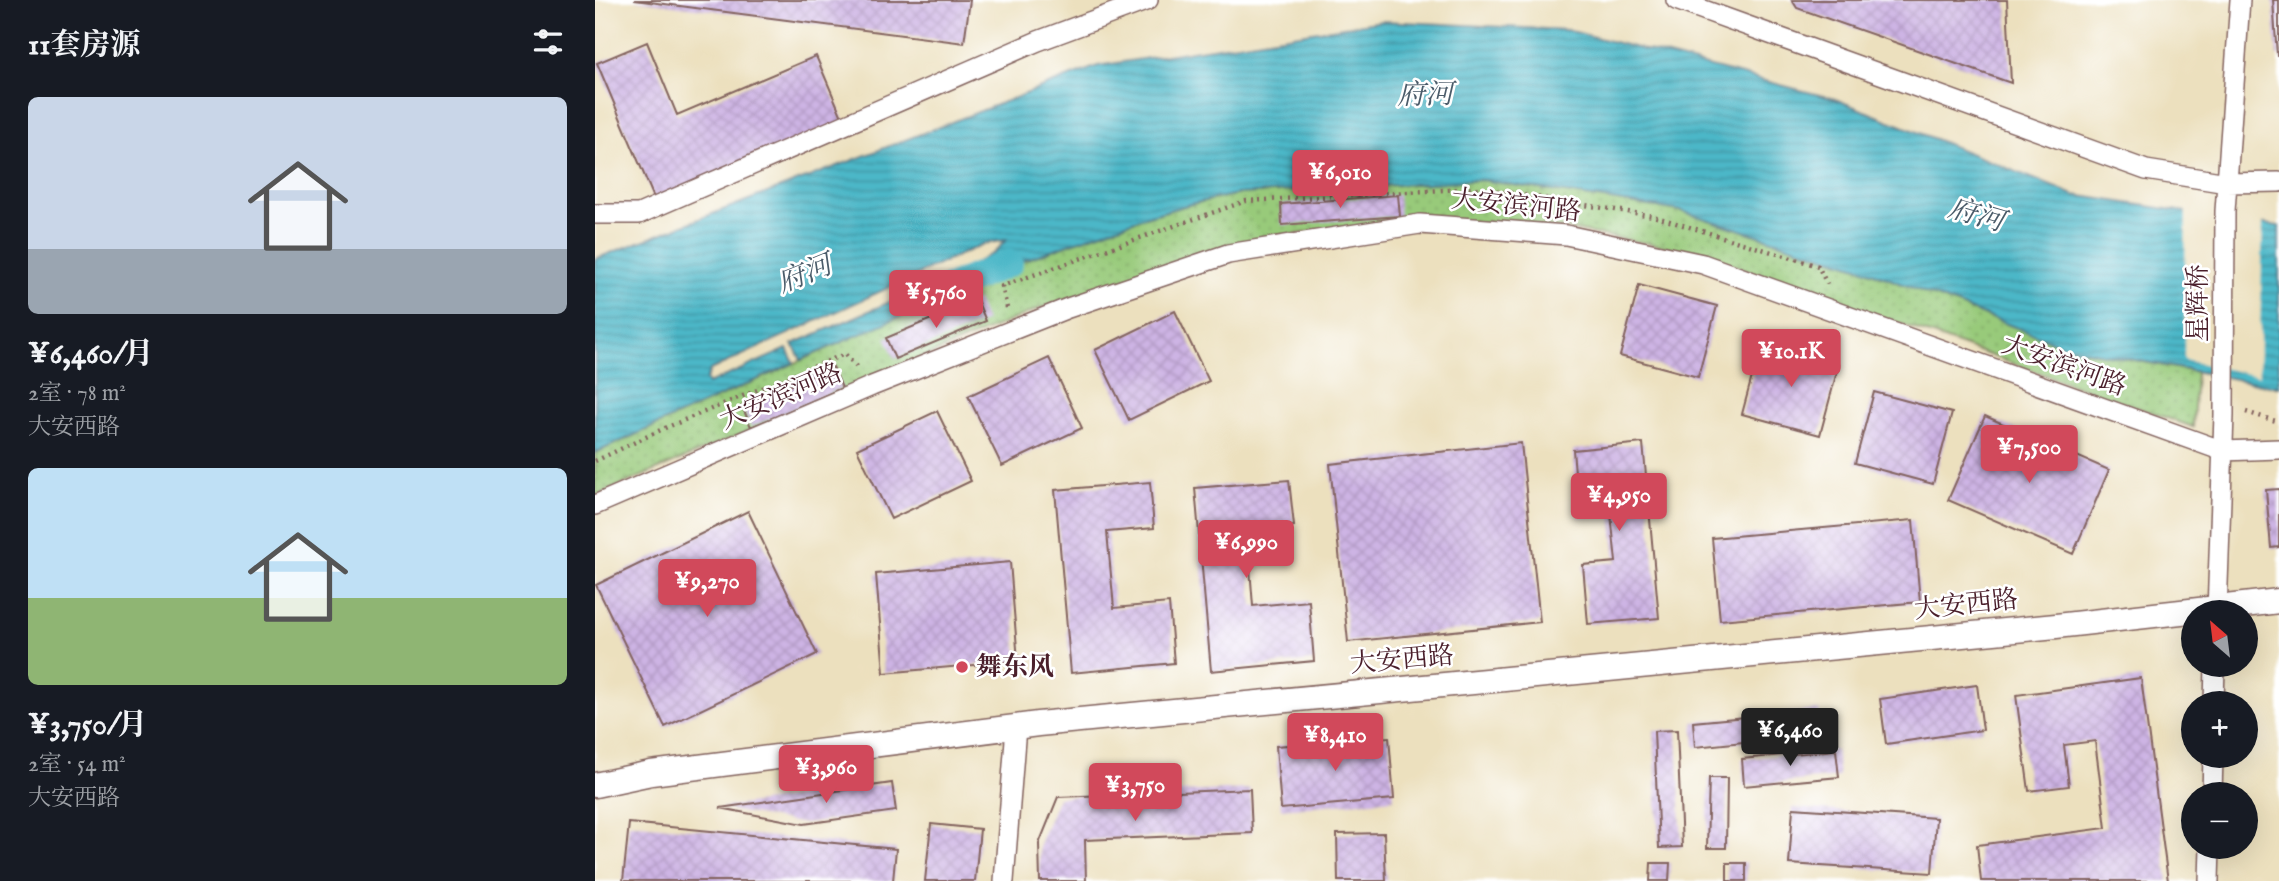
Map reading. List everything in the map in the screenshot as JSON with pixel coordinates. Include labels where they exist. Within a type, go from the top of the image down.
[{"type":"street","points":[[595,214],[639,214],[1038,41],[1148,0]]},
{"type":"street","points":[[1676,0],[2146,170],[2227,183],[2279,182]]},
{"type":"street","name":"星辉桥","points":[[2217,600],[2224,405],[2225,211],[2240,0]]},
{"type":"street","name":"大安滨河路","points":[[595,505],[872,386],[1068,308],[1228,254],[1420,224],[1566,235],[1703,264],[2223,451],[2279,449]]},
{"type":"street","name":"大安西路","points":[[2258,604],[2279,601]]},
{"type":"street","name":"大安西路","points":[[595,785],[651,772],[1016,727],[2181,614]]},
{"type":"street","points":[[1004,881],[1016,727]]},
{"type":"street","points":[[2209,881],[2210,859]]},
{"type":"path","points":[[595,461],[665,428],[845,354],[872,386]]},
{"type":"path","points":[[2224,405],[2279,422]]},
{"type":"green space","points":[[1482,180],[1681,211],[1861,268],[2067,347],[2196,372],[2193,427],[1697,252],[1562,228],[1402,220],[1258,239],[1038,309],[595,496],[595,453],[1019,262],[1141,218],[1238,194]]},
{"type":"water","name":"府河","points":[[1382,21],[1567,30],[1835,99],[2074,195],[2279,226],[2279,386],[2067,347],[1861,268],[1681,211],[1482,180],[1238,194],[1141,218],[1019,262],[977,283],[970,266],[994,253],[1006,240],[983,244],[710,370],[706,380],[708,384],[787,349],[794,363],[595,453],[595,259],[1098,66]]},
{"type":"water","points":[[961,271],[968,287],[801,360],[793,344]]},
{"type":"pier","points":[[2186,208],[2263,220],[2259,376],[2184,360]]},
{"type":"building","points":[[634,0],[970,0],[964,43]]},
{"type":"building","points":[[1792,0],[2007,0],[2011,83],[1797,8]]},
{"type":"building","points":[[2273,0],[2279,0],[2279,56],[2277,56]]},
{"type":"building","points":[[647,42],[677,115],[816,56],[845,124],[656,203],[597,63]]},
{"type":"building","points":[[1398,195],[1400,216],[1282,225],[1281,204]]},
{"type":"building","points":[[1639,285],[1717,306],[1698,377],[1620,356]]},
{"type":"building","points":[[977,300],[986,321],[895,359],[886,338]]},
{"type":"building","points":[[1175,311],[1209,381],[1129,420],[1095,350]]},
{"type":"building","points":[[1761,343],[1839,364],[1820,435],[1742,414]]},
{"type":"building","points":[[1049,358],[1082,428],[1002,466],[968,396]]},
{"type":"building","points":[[833,367],[842,388],[751,427],[742,406]]},
{"type":"building","points":[[1874,392],[1952,413],[1933,484],[1855,463]]},
{"type":"building","points":[[937,411],[971,481],[891,519],[857,449]]},
{"type":"building","points":[[1985,416],[2109,470],[2073,554],[1948,500]]},
{"type":"building","points":[[1521,443],[1540,622],[1348,642],[1330,464]]},
{"type":"building","points":[[1643,443],[1659,618],[1588,624],[1583,565],[1616,562],[1611,514],[1579,517],[1573,450]]},
{"type":"building","points":[[1289,480],[1294,526],[1247,530],[1253,606],[1309,601],[1314,661],[1211,671],[1195,488]]},
{"type":"building","points":[[1150,482],[1154,528],[1107,532],[1114,608],[1169,603],[1174,663],[1071,673],[1055,490]]},
{"type":"building","points":[[2279,489],[2279,547],[2271,548],[2266,490]]},
{"type":"building","points":[[748,511],[817,654],[665,727],[596,585]]},
{"type":"building","points":[[1913,520],[1920,602],[1720,620],[1712,538]]},
{"type":"building","points":[[1010,562],[1018,661],[884,673],[876,574]]},
{"type":"building","points":[[2141,678],[2168,881],[1981,881],[1977,845],[2106,828],[2095,741],[2064,745],[2069,786],[2029,791],[2016,695]]},
{"type":"building","points":[[1977,685],[1983,730],[1886,744],[1880,699]]},
{"type":"building","points":[[1819,710],[1821,734],[1695,747],[1693,722]]},
{"type":"building","points":[[1677,730],[1682,847],[1659,848],[1654,731]]},
{"type":"building","points":[[1389,737],[1394,799],[1281,809],[1276,746]]},
{"type":"building","points":[[1836,750],[1839,777],[1744,786],[1742,759]]},
{"type":"building","points":[[1709,778],[1727,778],[1726,848],[1707,848]]},
{"type":"building","points":[[892,783],[896,811],[804,824],[720,808]]},
{"type":"building","points":[[1250,789],[1252,833],[1085,840],[1086,881],[1040,881],[1039,844],[1058,797]]},
{"type":"building","points":[[1793,808],[1936,818],[1932,873],[1789,864]]},
{"type":"building","points":[[629,823],[896,849],[893,881],[623,881]]},
{"type":"building","points":[[931,824],[980,829],[975,881],[925,881]]},
{"type":"building","points":[[1384,833],[1386,881],[1338,881],[1337,834]]},
{"type":"building","points":[[1651,863],[1670,863],[1669,881],[1650,881]]},
{"type":"building","points":[[1727,863],[1746,863],[1746,881],[1727,881]]},
{"type":"waterway","points":[[931,296],[1009,263]]},
{"type":"place","name":"舞东风","points":[[962,667]]}]
